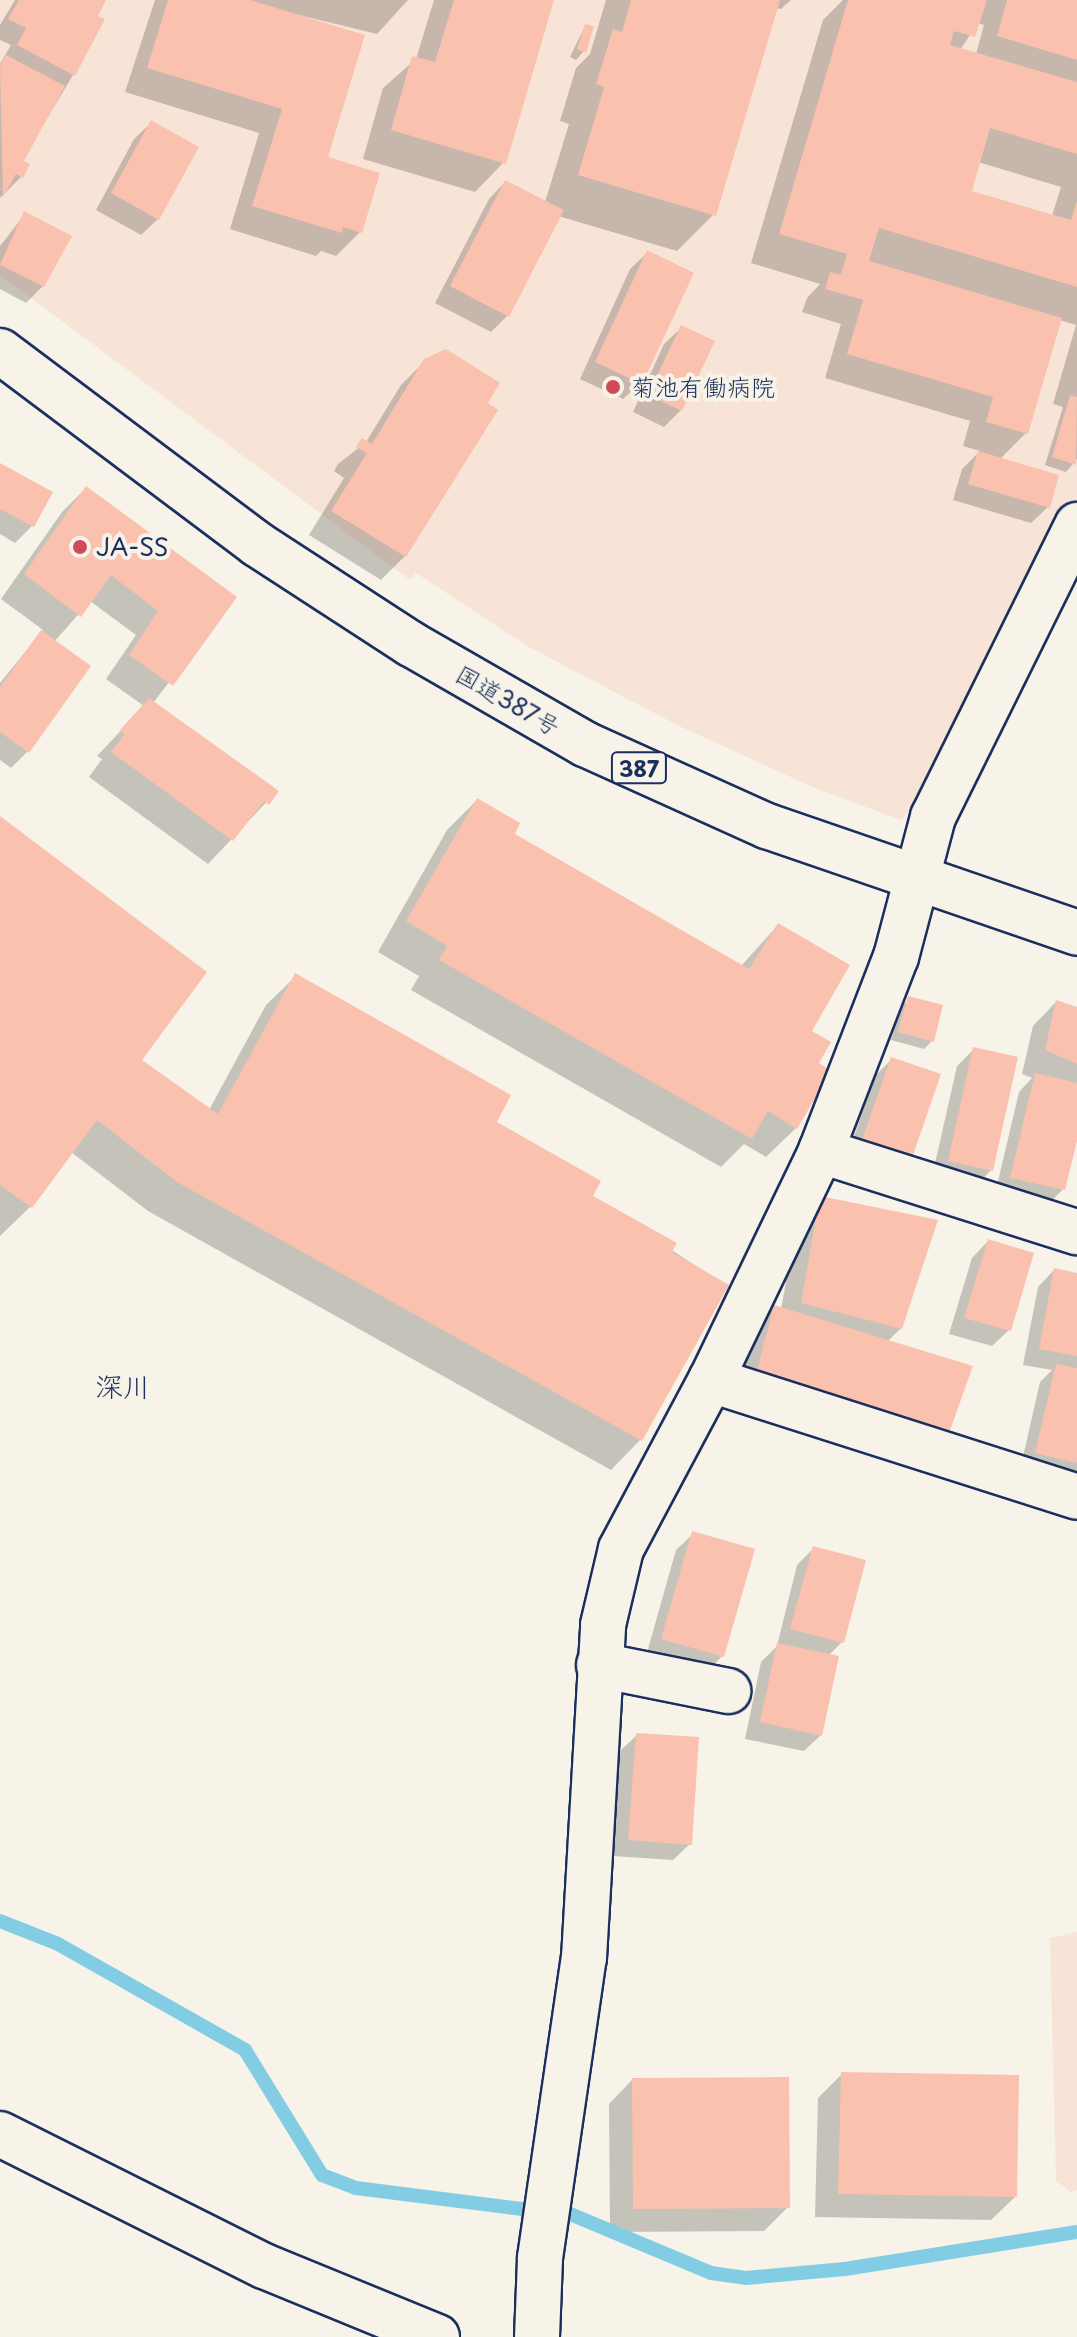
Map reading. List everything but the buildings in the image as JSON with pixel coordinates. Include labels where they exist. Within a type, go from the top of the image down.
[{"type":"main road","name":"国道387号","points":[[0,351],[257,544],[451,667],[585,744],[767,826],[917,881],[1077,933]]},
{"type":"main road","points":[[537,2337],[540,2258],[584,1958],[599,1665],[621,1549],[711,1380],[821,1151],[896,957],[933,817],[1077,525]]},
{"type":"main road","points":[[821,1151],[1077,1232]]},
{"type":"main road","points":[[711,1380],[1077,1497]]},
{"type":"main road","points":[[599,1665],[728,1691]]},
{"type":"main road","points":[[0,2134],[264,2266],[437,2337]]},
{"type":"shaded area","name":"菊池有働病院","points":[[0,0],[1077,0],[1077,498],[916,804],[901,820],[817,789],[679,726],[527,646],[416,573],[410,580],[0,275]]},
{"type":"shaded area","points":[[1077,1932],[1077,2190],[1071,2192],[1056,2181],[1050,1938]]},
{"type":"waterway","points":[[0,1921],[58,1944],[245,2050],[322,2175],[356,2188],[529,2210]]},
{"type":"waterway","points":[[563,2211],[711,2273],[746,2278],[845,2269],[1077,2232]]},
{"type":"place","name":"菊池有働病院","points":[[613,387]]},
{"type":"place","name":"JA-SS","points":[[80,547]]},
{"type":"district","name":"深川","points":[[123,1386]]}]
